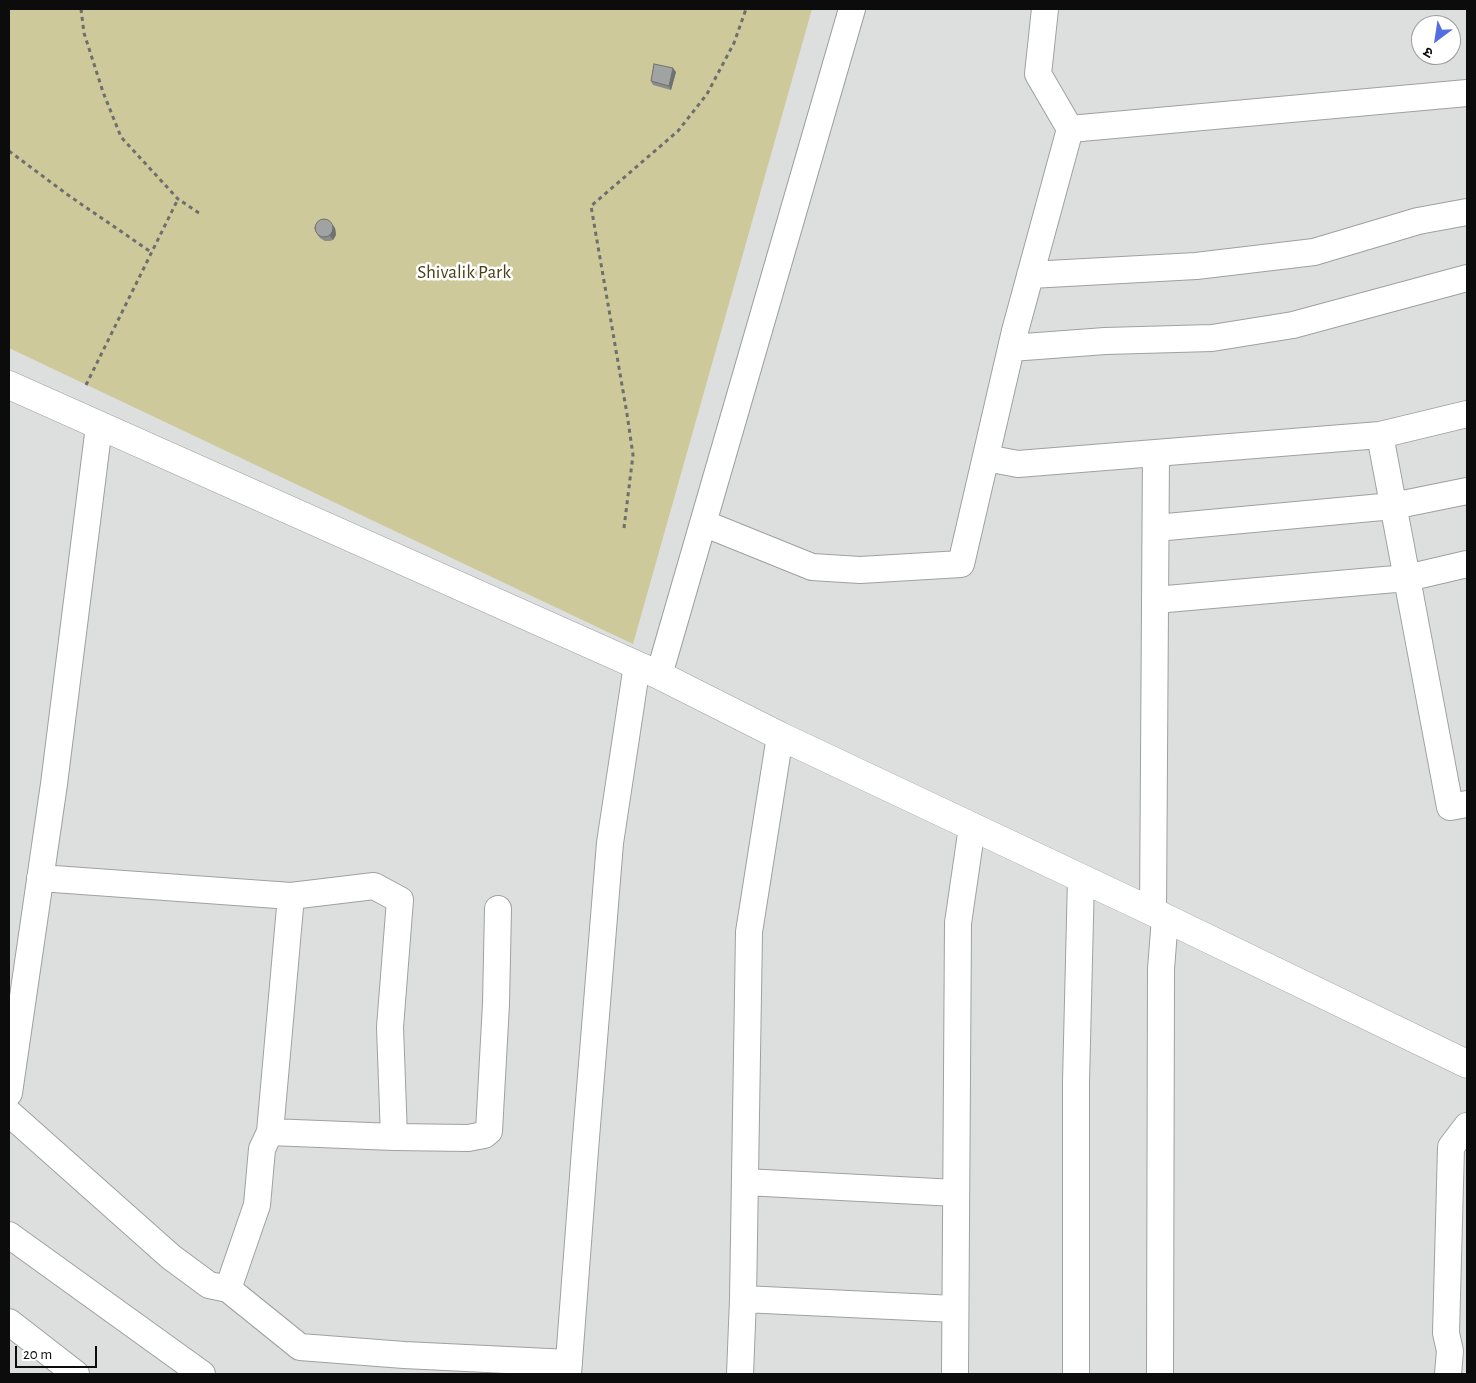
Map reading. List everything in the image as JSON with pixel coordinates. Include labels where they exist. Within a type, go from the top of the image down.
[{"type":"street","points":[[9,1113],[171,1257],[209,1285],[228,1289],[300,1347],[403,1364],[569,1369],[585,1140],[610,843],[648,670],[703,523],[852,9]]},
{"type":"street","points":[[703,523],[812,567],[860,570],[962,564],[1011,348],[1070,129],[1038,74],[1045,9]]},
{"type":"street","points":[[1070,129],[1467,93]]},
{"type":"street","points":[[1030,276],[1196,266],[1314,252],[1418,221],[1467,212]]},
{"type":"street","points":[[1011,348],[1105,341],[1221,336],[1293,324],[1467,278]]},
{"type":"street","points":[[9,386],[648,670],[780,736],[1159,915],[1467,1064]]},
{"type":"street","points":[[986,458],[1018,464],[1380,435],[1467,414]]},
{"type":"street","points":[[9,1093],[54,784],[99,426]]},
{"type":"street","points":[[1380,435],[1450,807],[1467,804]]},
{"type":"street","points":[[1156,453],[1155,600],[1161,969],[1160,1374]]},
{"type":"street","points":[[1156,528],[1393,506],[1467,491]]},
{"type":"street","points":[[1155,600],[1407,578],[1467,564]]},
{"type":"street","points":[[740,1374],[744,1299],[749,932],[780,736]]},
{"type":"street","points":[[955,1374],[958,923],[972,826]]},
{"type":"street","points":[[40,878],[291,896],[374,886],[400,900],[390,1027],[394,1137]]},
{"type":"street","points":[[1076,1374],[1076,1082],[1081,878]]},
{"type":"street","points":[[228,1289],[256,1205],[262,1149],[270,1132],[291,896]]},
{"type":"street","points":[[270,1132],[394,1137],[468,1138],[484,1135],[489,1130],[495,1023],[498,909]]},
{"type":"street","points":[[1448,1374],[1450,1351],[1446,1334],[1451,1147],[1467,1126]]},
{"type":"street","points":[[745,1182],[956,1193]]},
{"type":"street","points":[[9,1234],[202,1374]]},
{"type":"street","points":[[744,1299],[955,1309]]},
{"type":"street","points":[[9,1322],[76,1374]]},
{"type":"path","points":[[81,9],[84,33],[103,92],[121,136],[178,199],[202,216]]},
{"type":"path","points":[[624,528],[633,455],[591,206],[678,131],[690,116],[707,94],[734,43],[746,9]]},
{"type":"path","points":[[9,151],[68,196],[151,252]]},
{"type":"path","points":[[86,385],[178,199]]},
{"type":"green space","name":"Shivalik Park","points":[[9,9],[812,9],[633,644],[9,348]]},
{"type":"building","points":[[654,64],[673,68],[669,86],[651,81]]},
{"type":"building","points":[[324,219],[330,222],[333,228],[330,234],[324,237],[318,234],[315,228],[318,222]]}]
